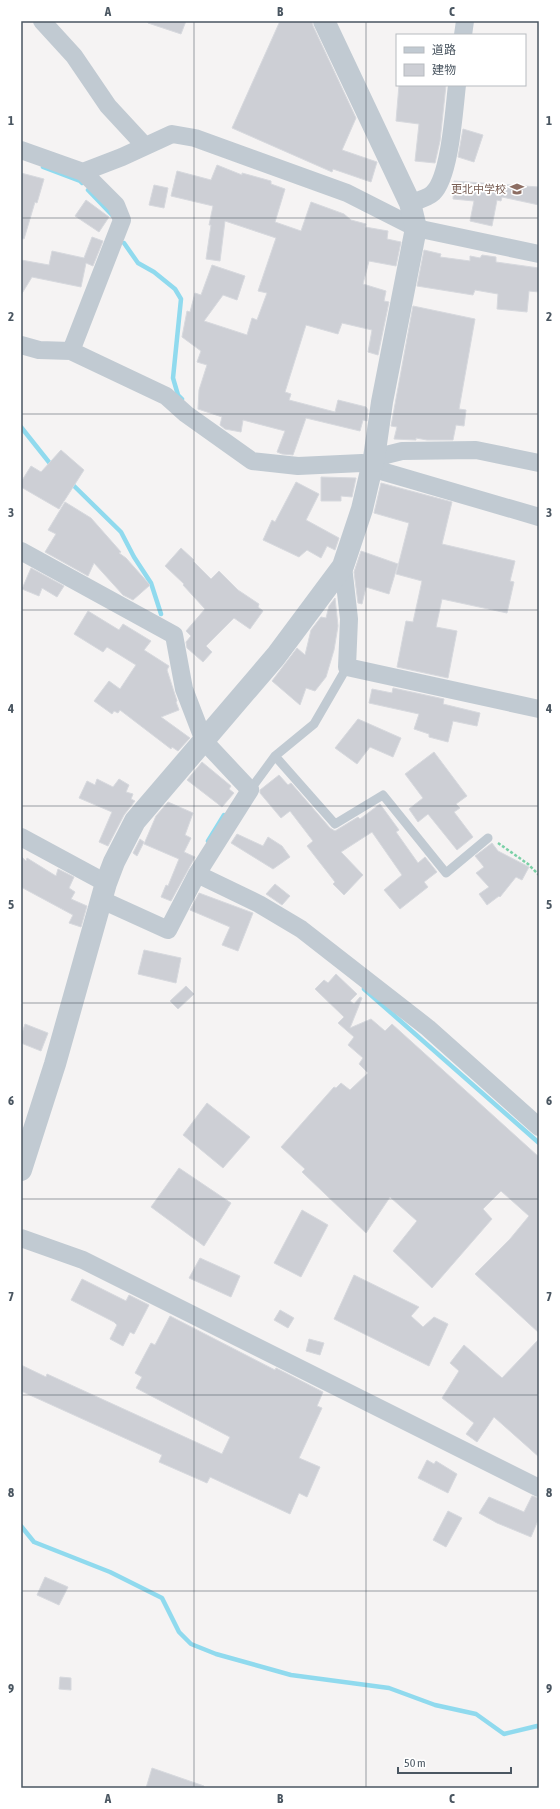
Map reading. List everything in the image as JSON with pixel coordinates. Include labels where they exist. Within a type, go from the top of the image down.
[{"type":"street","points":[[42,21],[74,56],[108,106],[145,146]]},
{"type":"street","points":[[21,1170],[54,1064],[104,891],[114,862],[135,821],[276,656],[342,566],[362,509],[416,228],[410,204],[324,21]]},
{"type":"street","points":[[463,34],[465,21]]},
{"type":"street","points":[[410,204],[432,194],[443,176],[457,86]]},
{"type":"street","points":[[83,172],[122,157],[172,134],[195,138],[347,193],[416,228],[539,254]]},
{"type":"street","points":[[21,150],[83,172],[116,205],[122,220],[71,351]]},
{"type":"street","points":[[21,345],[38,350],[71,351],[166,396],[186,414],[252,461],[298,466],[372,463],[539,517]]},
{"type":"street","points":[[372,463],[402,450],[476,450],[539,463]]},
{"type":"street","points":[[21,551],[174,635],[184,689],[204,741],[250,790],[197,874],[168,930],[104,891],[21,837]]},
{"type":"street","points":[[342,566],[349,619],[347,667],[539,709]]},
{"type":"street","points":[[197,874],[259,904],[302,929],[428,1028],[539,1127]]},
{"type":"street","points":[[21,1238],[83,1260],[539,1488]]},
{"type":"lane","points":[[250,790],[275,756],[314,724],[347,667]]},
{"type":"lane","points":[[275,756],[335,824],[383,795],[446,873],[488,838]]},
{"type":"path","points":[[488,838],[490,837],[528,864],[539,875]]},
{"type":"building","points":[[148,21],[186,21],[181,34],[148,23]]},
{"type":"building","points":[[280,21],[312,21],[356,118],[342,150],[377,162],[371,182],[333,169],[332,172],[232,128]]},
{"type":"building","points":[[399,86],[446,86],[440,141],[435,163],[415,161],[419,124],[396,121]]},
{"type":"building","points":[[463,129],[483,135],[474,162],[458,157]]},
{"type":"building","points":[[217,165],[242,175],[242,173],[271,181],[271,184],[285,189],[275,222],[301,231],[311,202],[344,214],[351,220],[366,224],[365,227],[388,231],[387,239],[401,242],[396,266],[369,261],[363,284],[386,291],[384,301],[389,302],[378,355],[368,352],[372,330],[342,323],[338,334],[306,325],[285,392],[291,394],[289,400],[335,412],[338,400],[366,407],[368,410],[367,421],[363,420],[360,431],[306,418],[293,455],[282,454],[277,452],[285,431],[243,420],[241,432],[225,429],[220,425],[222,417],[198,409],[199,390],[207,365],[197,362],[201,351],[182,337],[187,311],[190,312],[195,293],[201,295],[212,265],[245,276],[237,300],[223,295],[204,321],[247,335],[252,318],[257,320],[267,293],[258,291],[276,238],[225,221],[220,261],[206,259],[211,225],[209,225],[213,206],[171,196],[177,171],[211,180]]},
{"type":"building","points":[[21,173],[44,179],[37,203],[35,202],[24,239],[21,238]]},
{"type":"building","points":[[454,181],[539,187],[539,205],[502,197],[501,201],[497,200],[492,226],[470,221],[474,201],[453,199]]},
{"type":"building","points":[[154,185],[168,188],[164,208],[149,205]]},
{"type":"building","points":[[86,200],[109,217],[99,232],[75,216]]},
{"type":"building","points":[[92,237],[103,241],[93,266],[86,263],[81,287],[32,277],[21,295],[21,260],[49,265],[52,251],[84,258]]},
{"type":"building","points":[[424,250],[441,254],[440,257],[470,261],[470,256],[480,258],[482,255],[496,257],[496,262],[539,268],[539,292],[529,291],[527,312],[497,309],[498,294],[475,290],[473,295],[417,286]]},
{"type":"building","points":[[413,306],[475,319],[459,409],[466,410],[464,426],[456,425],[453,440],[427,440],[416,438],[416,440],[394,439],[397,427],[391,426]]},
{"type":"building","points":[[61,450],[84,470],[59,509],[21,487],[21,482],[31,466],[41,472]]},
{"type":"building","points":[[321,477],[356,478],[352,497],[341,496],[341,501],[321,501]]},
{"type":"building","points":[[296,482],[319,494],[306,520],[339,538],[335,550],[327,546],[321,558],[307,550],[299,557],[263,540],[272,520],[275,522]]},
{"type":"building","points":[[381,483],[452,502],[442,544],[515,561],[510,581],[514,582],[507,613],[442,599],[436,627],[457,631],[448,678],[397,667],[406,621],[413,622],[422,581],[396,574],[409,523],[374,513]]},
{"type":"building","points":[[65,502],[91,518],[121,552],[119,553],[126,558],[150,585],[133,600],[123,595],[94,563],[88,576],[45,552],[56,534],[48,530]]},
{"type":"building","points":[[181,548],[211,579],[219,571],[238,590],[259,604],[258,607],[263,611],[250,629],[234,618],[206,646],[212,652],[203,662],[187,648],[186,642],[191,636],[186,631],[205,609],[183,585],[184,584],[165,566]]},
{"type":"building","points":[[361,551],[398,564],[389,594],[366,587],[362,604],[358,603],[354,572]]},
{"type":"building","points":[[31,568],[64,586],[57,597],[42,588],[39,596],[22,589]]},
{"type":"building","points":[[335,598],[338,626],[334,650],[326,677],[315,691],[306,688],[300,705],[272,681],[297,648],[305,655],[311,630],[321,617],[326,618],[329,606]]},
{"type":"building","points":[[88,611],[119,630],[123,624],[151,641],[144,650],[169,666],[167,670],[179,710],[161,717],[190,738],[178,751],[172,747],[171,749],[120,710],[118,713],[114,711],[112,714],[94,701],[109,681],[120,689],[136,665],[107,647],[103,652],[74,634]]},
{"type":"building","points":[[393,688],[444,699],[443,704],[480,713],[477,726],[453,721],[448,742],[429,737],[429,734],[414,729],[419,714],[369,703],[372,689],[392,693]]},
{"type":"building","points":[[358,719],[401,738],[393,757],[370,747],[357,764],[335,748]]},
{"type":"building","points":[[434,752],[467,796],[456,804],[460,808],[454,812],[473,837],[457,850],[428,814],[418,822],[409,809],[423,798],[405,774]]},
{"type":"building","points":[[202,762],[231,786],[229,789],[234,793],[222,807],[187,780]]},
{"type":"building","points":[[279,775],[288,785],[291,783],[330,828],[335,831],[358,817],[360,819],[380,804],[399,830],[396,832],[418,863],[425,857],[437,872],[424,882],[428,887],[400,909],[384,890],[402,875],[372,832],[341,852],[363,875],[344,895],[333,884],[335,882],[307,846],[313,841],[290,811],[281,818],[260,793],[260,790]]},
{"type":"building","points":[[97,779],[113,787],[119,779],[129,785],[126,792],[133,794],[131,799],[135,801],[124,815],[108,846],[99,842],[112,812],[79,798],[87,781],[95,785]]},
{"type":"building","points":[[168,802],[193,813],[185,835],[191,838],[184,852],[195,857],[171,901],[161,897],[166,885],[168,886],[179,859],[144,844],[156,816]]},
{"type":"building","points":[[237,834],[263,846],[268,837],[282,846],[290,857],[273,869],[231,843]]},
{"type":"building","points":[[140,839],[144,842],[137,856],[133,853]]},
{"type":"building","points":[[492,843],[498,851],[529,867],[522,880],[516,877],[500,897],[499,896],[487,905],[479,894],[489,887],[476,873],[484,867],[475,856]]},
{"type":"building","points":[[21,856],[26,861],[27,858],[56,876],[58,869],[74,877],[69,888],[75,892],[71,899],[87,906],[81,927],[69,923],[73,915],[21,887]]},
{"type":"building","points":[[275,884],[290,896],[282,905],[266,894]]},
{"type":"building","points":[[199,893],[253,913],[238,951],[222,945],[230,927],[190,910]]},
{"type":"building","points":[[144,950],[181,958],[176,983],[138,974]]},
{"type":"building","points":[[336,974],[357,994],[350,1001],[354,1004],[360,997],[362,998],[350,1028],[371,1019],[385,1031],[392,1024],[539,1157],[539,1333],[475,1274],[510,1239],[529,1216],[501,1191],[483,1209],[492,1219],[432,1288],[393,1251],[417,1221],[390,1197],[366,1233],[302,1172],[305,1169],[281,1147],[334,1087],[336,1088],[341,1083],[350,1090],[368,1073],[359,1064],[363,1058],[348,1045],[354,1037],[338,1023],[344,1017],[315,989],[324,980],[328,983]]},
{"type":"building","points":[[186,986],[194,994],[178,1009],[170,1001]]},
{"type":"building","points":[[25,1024],[48,1033],[41,1051],[21,1043],[21,1036]]},
{"type":"building","points":[[207,1103],[250,1137],[223,1168],[183,1135]]},
{"type":"building","points":[[179,1168],[231,1203],[204,1246],[151,1207]]},
{"type":"building","points":[[302,1210],[328,1225],[301,1277],[274,1263]]},
{"type":"building","points":[[200,1258],[240,1276],[231,1297],[189,1278]]},
{"type":"building","points":[[354,1275],[419,1307],[411,1316],[423,1327],[434,1317],[448,1324],[429,1366],[334,1319]]},
{"type":"building","points":[[82,1279],[126,1301],[129,1295],[149,1305],[134,1334],[130,1332],[123,1346],[110,1339],[117,1325],[114,1322],[71,1300]]},
{"type":"building","points":[[280,1310],[294,1318],[288,1328],[274,1320]]},
{"type":"building","points":[[170,1316],[275,1370],[276,1368],[323,1392],[317,1406],[322,1408],[299,1458],[320,1467],[307,1497],[299,1493],[290,1514],[210,1477],[207,1483],[159,1462],[162,1455],[21,1391],[21,1365],[46,1377],[47,1374],[222,1454],[230,1437],[136,1388],[142,1377],[135,1373],[151,1343],[155,1345]]},
{"type":"building","points":[[309,1339],[324,1343],[320,1355],[306,1351]]},
{"type":"building","points":[[539,1339],[539,1457],[494,1417],[477,1442],[466,1434],[474,1423],[442,1398],[459,1371],[450,1363],[464,1345],[502,1378]]},
{"type":"building","points":[[427,1460],[434,1464],[436,1461],[457,1474],[448,1493],[418,1478]]},
{"type":"building","points":[[532,1496],[539,1498],[539,1518],[531,1537],[497,1523],[479,1513],[489,1497],[524,1512]]},
{"type":"building","points":[[448,1511],[462,1518],[446,1547],[433,1540]]},
{"type":"building","points":[[45,1577],[68,1587],[59,1605],[37,1595]]},
{"type":"building","points":[[60,1677],[71,1678],[71,1690],[59,1689]]},
{"type":"building","points":[[152,1768],[204,1786],[204,1788],[146,1788]]},
{"type":"waterway","points":[[43,167],[82,183]]},
{"type":"waterway","points":[[88,190],[113,216]]},
{"type":"waterway","points":[[124,243],[138,263],[154,272],[175,289],[181,299],[173,378],[178,395],[182,399]]},
{"type":"waterway","points":[[21,427],[52,466]]},
{"type":"waterway","points":[[70,482],[121,532],[134,557],[151,583],[161,614]]},
{"type":"waterway","points":[[208,841],[224,815]]},
{"type":"waterway","points":[[364,989],[539,1143]]},
{"type":"waterway","points":[[21,1526],[34,1542],[110,1572],[162,1598],[179,1632],[191,1644],[216,1654],[291,1675],[389,1688],[435,1705],[476,1714],[504,1734],[537,1726],[539,1727]]},
{"type":"place","name":"更北中学校","points":[[517,189]]}]
